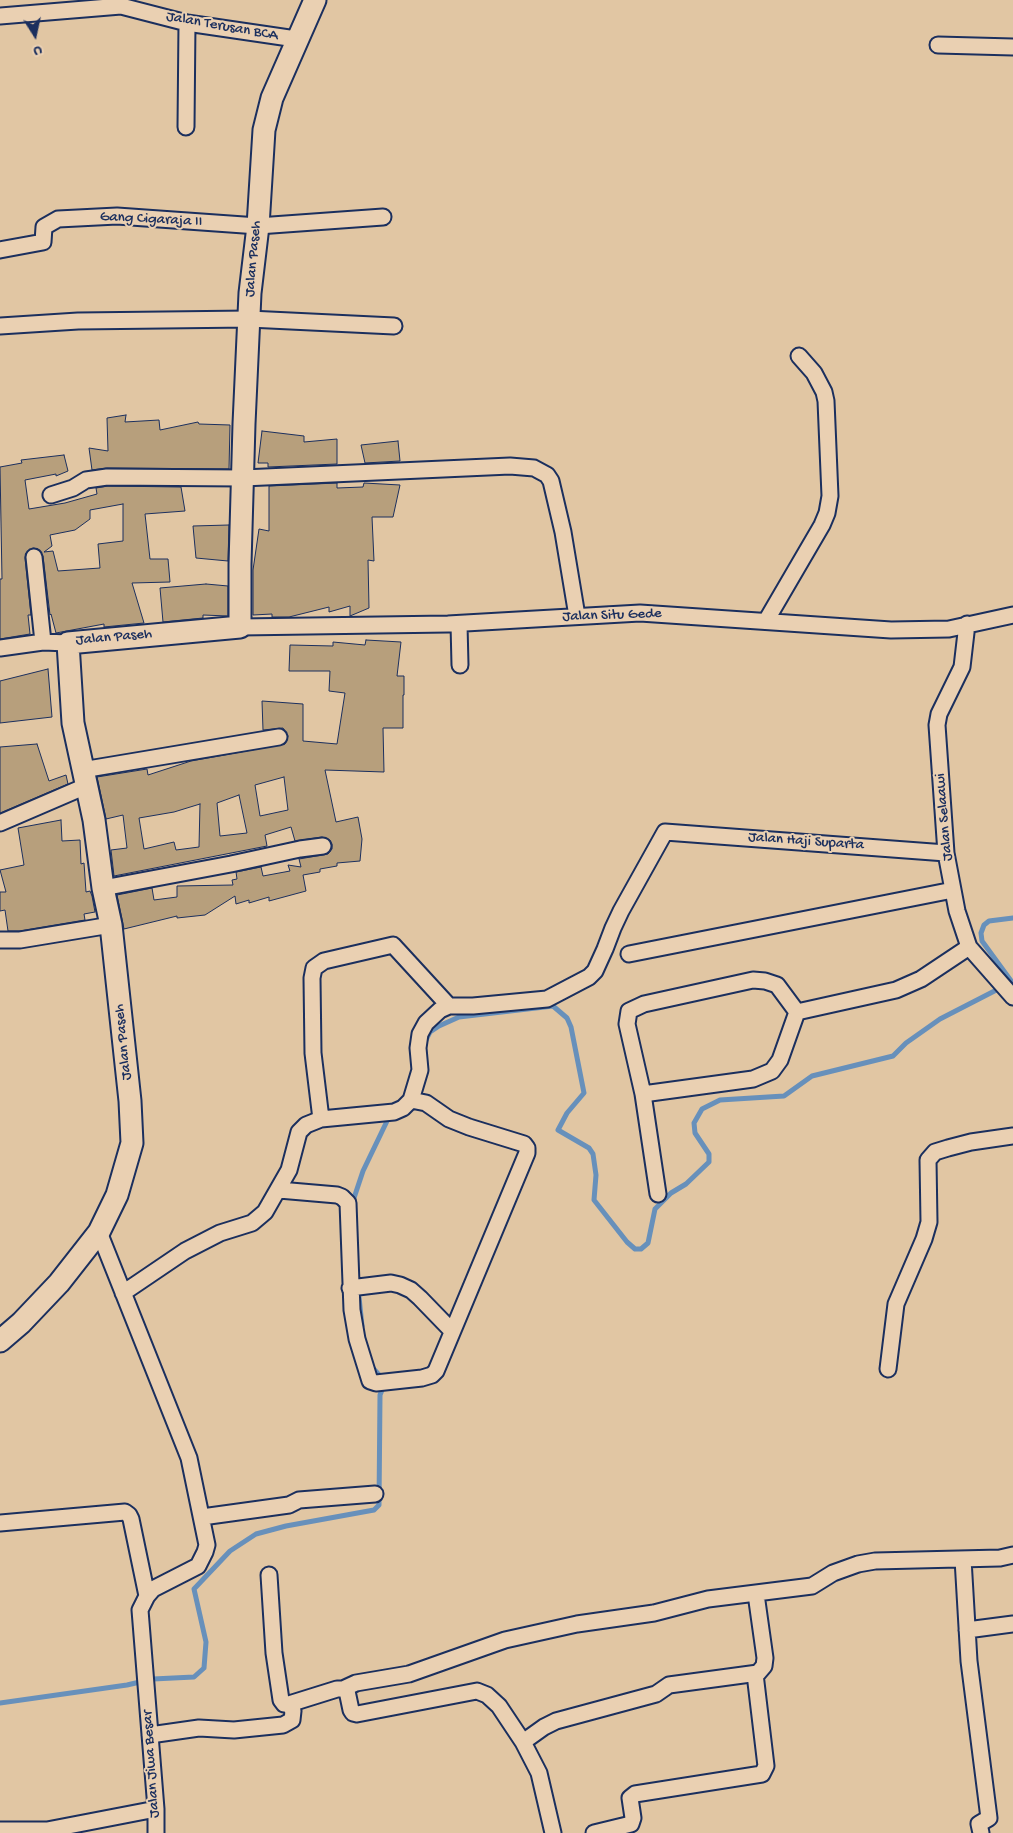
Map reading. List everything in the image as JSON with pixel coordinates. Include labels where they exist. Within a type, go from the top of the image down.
[{"type":"street","name":"Jalan Paseh","points":[[0,1341],[21,1323],[59,1283],[99,1232],[118,1195],[132,1143],[130,1101],[111,925],[103,888],[94,820],[73,723],[68,643],[240,627],[244,424],[250,293],[258,226],[264,130],[272,98],[296,39],[315,0]]},
{"type":"street","name":"Jalan Terusan BCA","points":[[0,16],[121,3],[187,23],[296,39]]},
{"type":"street","points":[[186,127],[187,23]]},
{"type":"street","points":[[938,46],[1013,47]]},
{"type":"street","name":"Gang Cigaraja II","points":[[0,250],[43,242],[44,227],[58,219],[117,216],[258,226]]},
{"type":"street","points":[[258,226],[384,217]]},
{"type":"street","points":[[0,326],[78,321],[249,319],[394,326]]},
{"type":"street","points":[[766,621],[822,525],[827,514],[830,496],[824,392],[814,373],[800,356]]},
{"type":"street","points":[[51,495],[73,488],[86,480],[107,476],[244,478],[524,466],[541,471],[551,481],[563,532],[577,616]]},
{"type":"street","points":[[34,557],[43,642]]},
{"type":"street","name":"Jalan Situ Gede","points":[[240,627],[459,624],[640,613],[891,630],[949,629],[1013,615]]},
{"type":"street","points":[[459,624],[460,665]]},
{"type":"street","name":"Jalan Selaawi","points":[[967,624],[962,667],[939,714],[937,725],[946,853],[952,890],[969,947],[1013,997]]},
{"type":"street","points":[[0,648],[43,642],[68,643]]},
{"type":"street","points":[[0,823],[84,778],[279,737]]},
{"type":"street","name":"Jalan Haji Suparta","points":[[449,1006],[473,1006],[547,999],[589,977],[595,971],[621,911],[665,832],[946,853]]},
{"type":"street","points":[[103,888],[231,864],[300,848],[323,846]]},
{"type":"street","points":[[630,954],[952,890]]},
{"type":"street","points":[[0,940],[20,940],[111,925]]},
{"type":"street","points":[[321,1119],[313,1052],[312,978],[314,968],[324,961],[389,945],[393,946],[449,1006],[432,1017],[420,1034],[418,1048],[420,1070],[415,1101]]},
{"type":"street","points":[[797,1012],[896,990],[921,979],[969,947]]},
{"type":"street","points":[[658,1194],[643,1094],[628,1024],[629,1011],[644,1004],[753,980],[777,985],[797,1012]]},
{"type":"street","points":[[643,1094],[753,1079],[772,1071],[780,1060],[797,1012]]},
{"type":"street","points":[[123,1293],[185,1250],[220,1233],[252,1223],[265,1212],[289,1170],[299,1132],[306,1125],[321,1119],[394,1112],[415,1101]]},
{"type":"street","points":[[279,1190],[337,1195],[346,1199],[349,1208],[357,1339],[369,1379],[372,1383],[422,1378],[432,1375],[436,1371],[527,1153],[527,1148],[524,1144],[449,1119],[415,1101]]},
{"type":"street","points":[[888,1369],[896,1304],[924,1239],[928,1222],[928,1160],[935,1152],[948,1148],[971,1142],[1013,1136]]},
{"type":"street","points":[[99,1232],[190,1458],[207,1545],[206,1552],[198,1566],[153,1588],[147,1596]]},
{"type":"street","points":[[355,1287],[400,1285],[411,1290],[452,1331]]},
{"type":"street","points":[[202,1516],[289,1505],[299,1500],[375,1494]]},
{"type":"street","points":[[0,1523],[64,1519],[119,1512],[129,1515],[147,1596]]},
{"type":"street","points":[[269,1575],[274,1653],[281,1700],[284,1704],[289,1704],[337,1689],[343,1689],[356,1683],[409,1674],[505,1640],[577,1624],[654,1613],[708,1600],[812,1586],[833,1573],[858,1564],[875,1561],[1000,1558],[1013,1555]]},
{"type":"street","points":[[963,1559],[969,1661],[989,1818],[979,1824],[981,1833]]},
{"type":"street","points":[[523,1742],[556,1721],[656,1694],[669,1685],[755,1674],[764,1666],[765,1658],[756,1594]]},
{"type":"street","name":"Jalan Jiwa Besar","points":[[147,1596],[140,1610],[156,1809],[156,1833]]},
{"type":"street","points":[[967,1630],[1013,1624]]},
{"type":"street","points":[[594,1833],[631,1824],[633,1818],[630,1798],[635,1794],[762,1774],[766,1766],[755,1674]]},
{"type":"street","points":[[343,1689],[347,1691],[351,1710],[357,1714],[477,1691],[488,1695],[499,1706],[523,1742],[540,1774],[552,1833]]},
{"type":"street","points":[[150,1735],[199,1728],[234,1730],[283,1725],[292,1720],[293,1711],[289,1704]]},
{"type":"street","points":[[0,1830],[47,1830],[156,1809]]},
{"type":"building","points":[[126,415],[125,422],[159,420],[160,430],[198,422],[199,424],[230,425],[229,469],[107,468],[92,470],[89,448],[108,451],[107,418]]},
{"type":"building","points":[[262,431],[304,436],[304,442],[337,439],[337,464],[268,467],[268,463],[258,463]]},
{"type":"building","points":[[398,441],[400,461],[365,463],[361,445]]},
{"type":"building","points":[[64,455],[68,471],[56,476],[56,474],[25,480],[29,509],[65,503],[97,494],[96,488],[108,486],[181,487],[185,511],[145,514],[150,559],[168,559],[170,582],[132,583],[144,623],[104,627],[104,624],[56,633],[50,615],[43,556],[38,549],[33,548],[26,553],[25,558],[31,615],[28,615],[30,634],[0,639],[0,579],[2,579],[0,467],[22,463],[21,460]],"holes":[[[123,504],[123,541],[98,544],[100,568],[58,571],[53,551],[44,552],[52,546],[50,535],[75,530],[90,519],[90,510]]]},
{"type":"building","points":[[337,483],[337,488],[363,487],[364,483],[400,485],[393,517],[372,517],[374,561],[368,560],[369,608],[350,616],[350,606],[329,612],[329,607],[289,617],[272,617],[272,614],[253,615],[253,570],[259,529],[269,531],[269,486]]},
{"type":"building","points":[[229,525],[228,561],[196,558],[193,526]]},
{"type":"building","points":[[206,584],[228,586],[228,616],[203,615],[203,618],[163,622],[160,588]]},
{"type":"building","points":[[366,640],[401,642],[397,676],[404,676],[404,695],[403,728],[383,728],[384,772],[325,770],[336,822],[358,817],[362,839],[360,861],[337,863],[337,866],[320,869],[320,872],[303,875],[306,891],[269,901],[269,897],[249,903],[249,900],[236,904],[235,896],[205,915],[177,918],[177,916],[124,929],[117,895],[152,888],[154,900],[177,897],[177,886],[233,885],[232,880],[237,879],[236,872],[261,867],[263,876],[290,871],[288,865],[301,867],[299,859],[328,854],[332,849],[332,844],[330,840],[322,837],[295,841],[291,827],[265,835],[267,846],[114,876],[111,850],[127,848],[123,815],[106,819],[97,777],[147,769],[148,775],[191,761],[285,744],[288,736],[283,728],[263,730],[262,701],[303,704],[303,741],[337,744],[345,693],[329,691],[330,671],[289,671],[290,645],[333,646],[333,642],[365,645]],"holes":[[[284,777],[288,810],[260,816],[255,785]],[[239,795],[247,833],[220,836],[217,803]],[[200,804],[199,847],[176,850],[174,842],[144,849],[139,818],[174,812]]]},
{"type":"building","points":[[48,669],[52,717],[0,723],[0,681]]},
{"type":"building","points":[[37,744],[49,781],[66,775],[68,784],[0,813],[0,747]]},
{"type":"building","points":[[61,820],[62,841],[80,840],[81,864],[84,863],[86,892],[90,891],[95,912],[84,914],[85,920],[19,931],[8,931],[5,910],[0,911],[0,892],[6,892],[0,870],[24,865],[18,828]]},
{"type":"waterway","points":[[425,1042],[430,1032],[459,1017],[553,1006],[567,1018],[571,1027],[584,1093],[567,1113],[558,1130],[589,1148],[593,1154],[596,1175],[594,1200],[627,1242],[635,1249],[641,1249],[648,1243],[655,1209],[671,1193],[686,1184],[709,1162],[709,1154],[695,1133],[694,1123],[702,1109],[720,1100],[784,1096],[812,1076],[893,1056],[906,1043],[940,1019],[1012,982],[982,941],[981,933],[984,925],[989,921],[1013,918]]},
{"type":"waterway","points":[[352,1204],[363,1171],[388,1119],[392,1118]]},
{"type":"waterway","points":[[359,1297],[362,1326]]},
{"type":"waterway","points":[[0,1703],[127,1685],[153,1679],[194,1677],[204,1668],[206,1642],[194,1589],[230,1551],[256,1534],[286,1526],[374,1510],[379,1505],[380,1395],[382,1390],[380,1376],[371,1366]]}]
